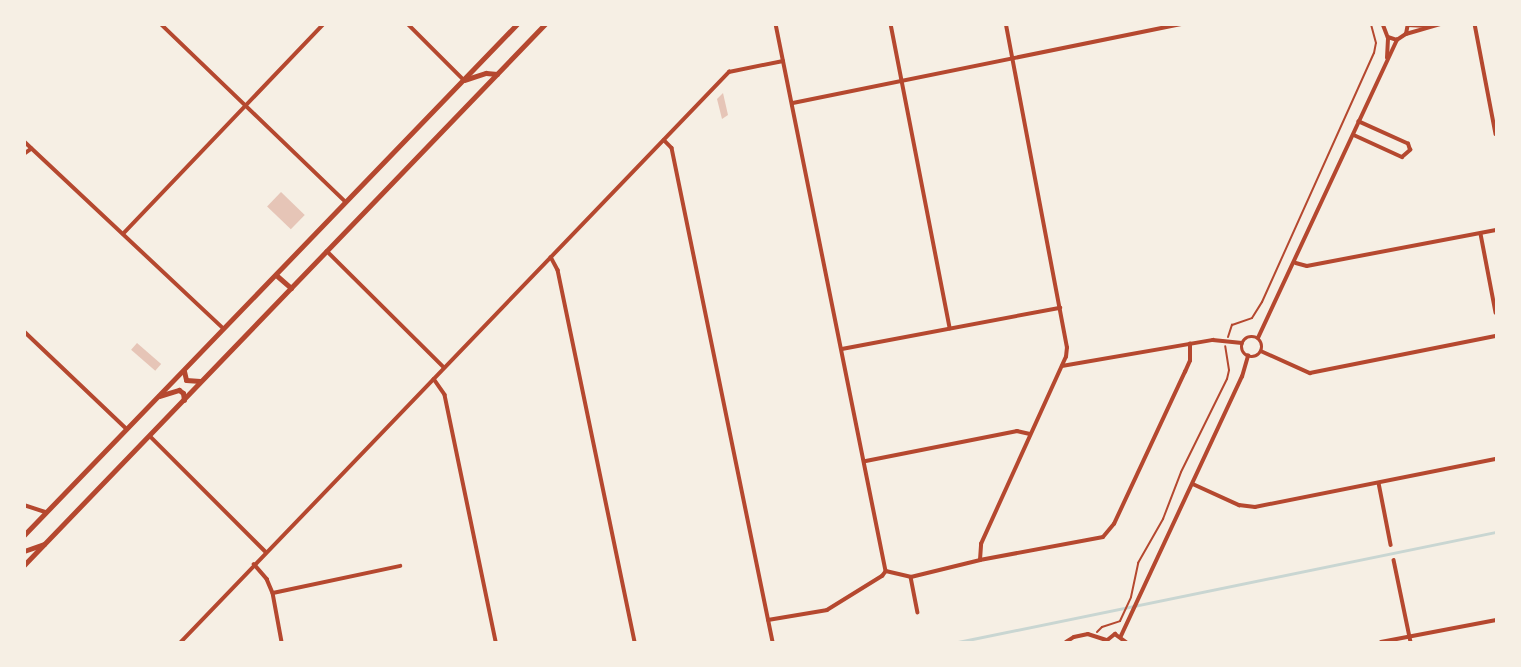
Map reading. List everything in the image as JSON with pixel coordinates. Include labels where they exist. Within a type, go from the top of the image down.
[{"type":"highway","points":[[24,535],[517,24]]},
{"type":"highway","points":[[24,565],[545,24]]},
{"type":"highway","points":[[464,79],[486,73],[497,74]]},
{"type":"highway","points":[[276,275],[291,288]]},
{"type":"highway","points":[[184,371],[184,378],[190,382],[203,380]]},
{"type":"highway","points":[[159,396],[179,390],[183,393],[184,400]]},
{"type":"highway","points":[[24,551],[47,543]]},
{"type":"street","points":[[161,24],[345,201]]},
{"type":"street","points":[[123,234],[324,24]]},
{"type":"street","points":[[408,24],[464,79]]},
{"type":"street","points":[[768,620],[827,610],[886,571],[776,24]]},
{"type":"street","points":[[891,24],[950,328]]},
{"type":"street","points":[[980,560],[981,544],[1066,357],[1060,308],[1006,24]]},
{"type":"street","points":[[1135,24],[1137,33]]},
{"type":"street","points":[[793,103],[1182,24]]},
{"type":"street","points":[[1383,24],[1388,37],[1387,61]]},
{"type":"street","points":[[1261,351],[1258,338],[1397,40],[1406,34],[1442,24]]},
{"type":"street","points":[[1475,24],[1496,134]]},
{"type":"street","points":[[1406,34],[1408,25],[1433,26]]},
{"type":"street","points":[[1388,37],[1397,40]]},
{"type":"street","points":[[181,642],[729,72],[783,61]]},
{"type":"street","points":[[1353,135],[1402,157],[1408,154],[1408,144],[1359,122]]},
{"type":"street","points":[[663,140],[672,148],[773,642]]},
{"type":"street","points":[[24,141],[224,329]]},
{"type":"street","points":[[24,154],[31,149]]},
{"type":"street","points":[[1295,262],[1307,266],[1496,230]]},
{"type":"street","points":[[1481,234],[1496,313]]},
{"type":"street","points":[[327,251],[444,367]]},
{"type":"street","points":[[551,257],[558,270],[635,642]]},
{"type":"street","points":[[842,349],[1060,308]]},
{"type":"street","points":[[24,331],[127,429]]},
{"type":"street","points":[[1261,351],[1310,373],[1496,336]]},
{"type":"street","points":[[1062,366],[1213,340],[1242,342],[1249,337],[1258,338]]},
{"type":"street","points":[[1242,342],[1243,352],[1248,356],[1256,356],[1261,351]]},
{"type":"street","points":[[886,571],[911,577],[980,560],[1087,541],[1110,532],[1190,361],[1190,344]]},
{"type":"street","points":[[1121,636],[1193,484],[1248,356]]},
{"type":"street","points":[[434,380],[446,395],[496,642]]},
{"type":"street","points":[[866,461],[1017,431],[1030,434]]},
{"type":"street","points":[[150,436],[266,552]]},
{"type":"street","points":[[1193,484],[1248,507],[1496,459]]},
{"type":"street","points":[[1379,483],[1391,545]]},
{"type":"street","points":[[24,505],[47,512]]},
{"type":"street","points":[[1394,561],[1411,642]]},
{"type":"street","points":[[254,564],[267,579],[273,593],[282,642]]},
{"type":"street","points":[[273,593],[400,566]]},
{"type":"street","points":[[911,577],[918,612]]},
{"type":"street","points":[[1381,642],[1496,620]]},
{"type":"street","points":[[1066,642],[1088,634],[1106,641],[1115,635],[1121,636],[1126,642]]},
{"type":"path","points":[[1228,335],[1232,325],[1252,318],[1262,302],[1374,53],[1376,43],[1371,24]]},
{"type":"path","points":[[1097,631],[1122,618],[1131,597],[1138,563],[1163,519],[1181,472],[1227,379],[1229,370],[1225,346]]},
{"type":"building","points":[[723,93],[728,115],[722,119],[717,99]]},
{"type":"building","points":[[281,192],[305,215],[291,229],[267,206]]},
{"type":"building","points":[[137,343],[161,364],[155,371],[131,350]]},
{"type":"waterway","points":[[958,642],[1496,532]]}]
